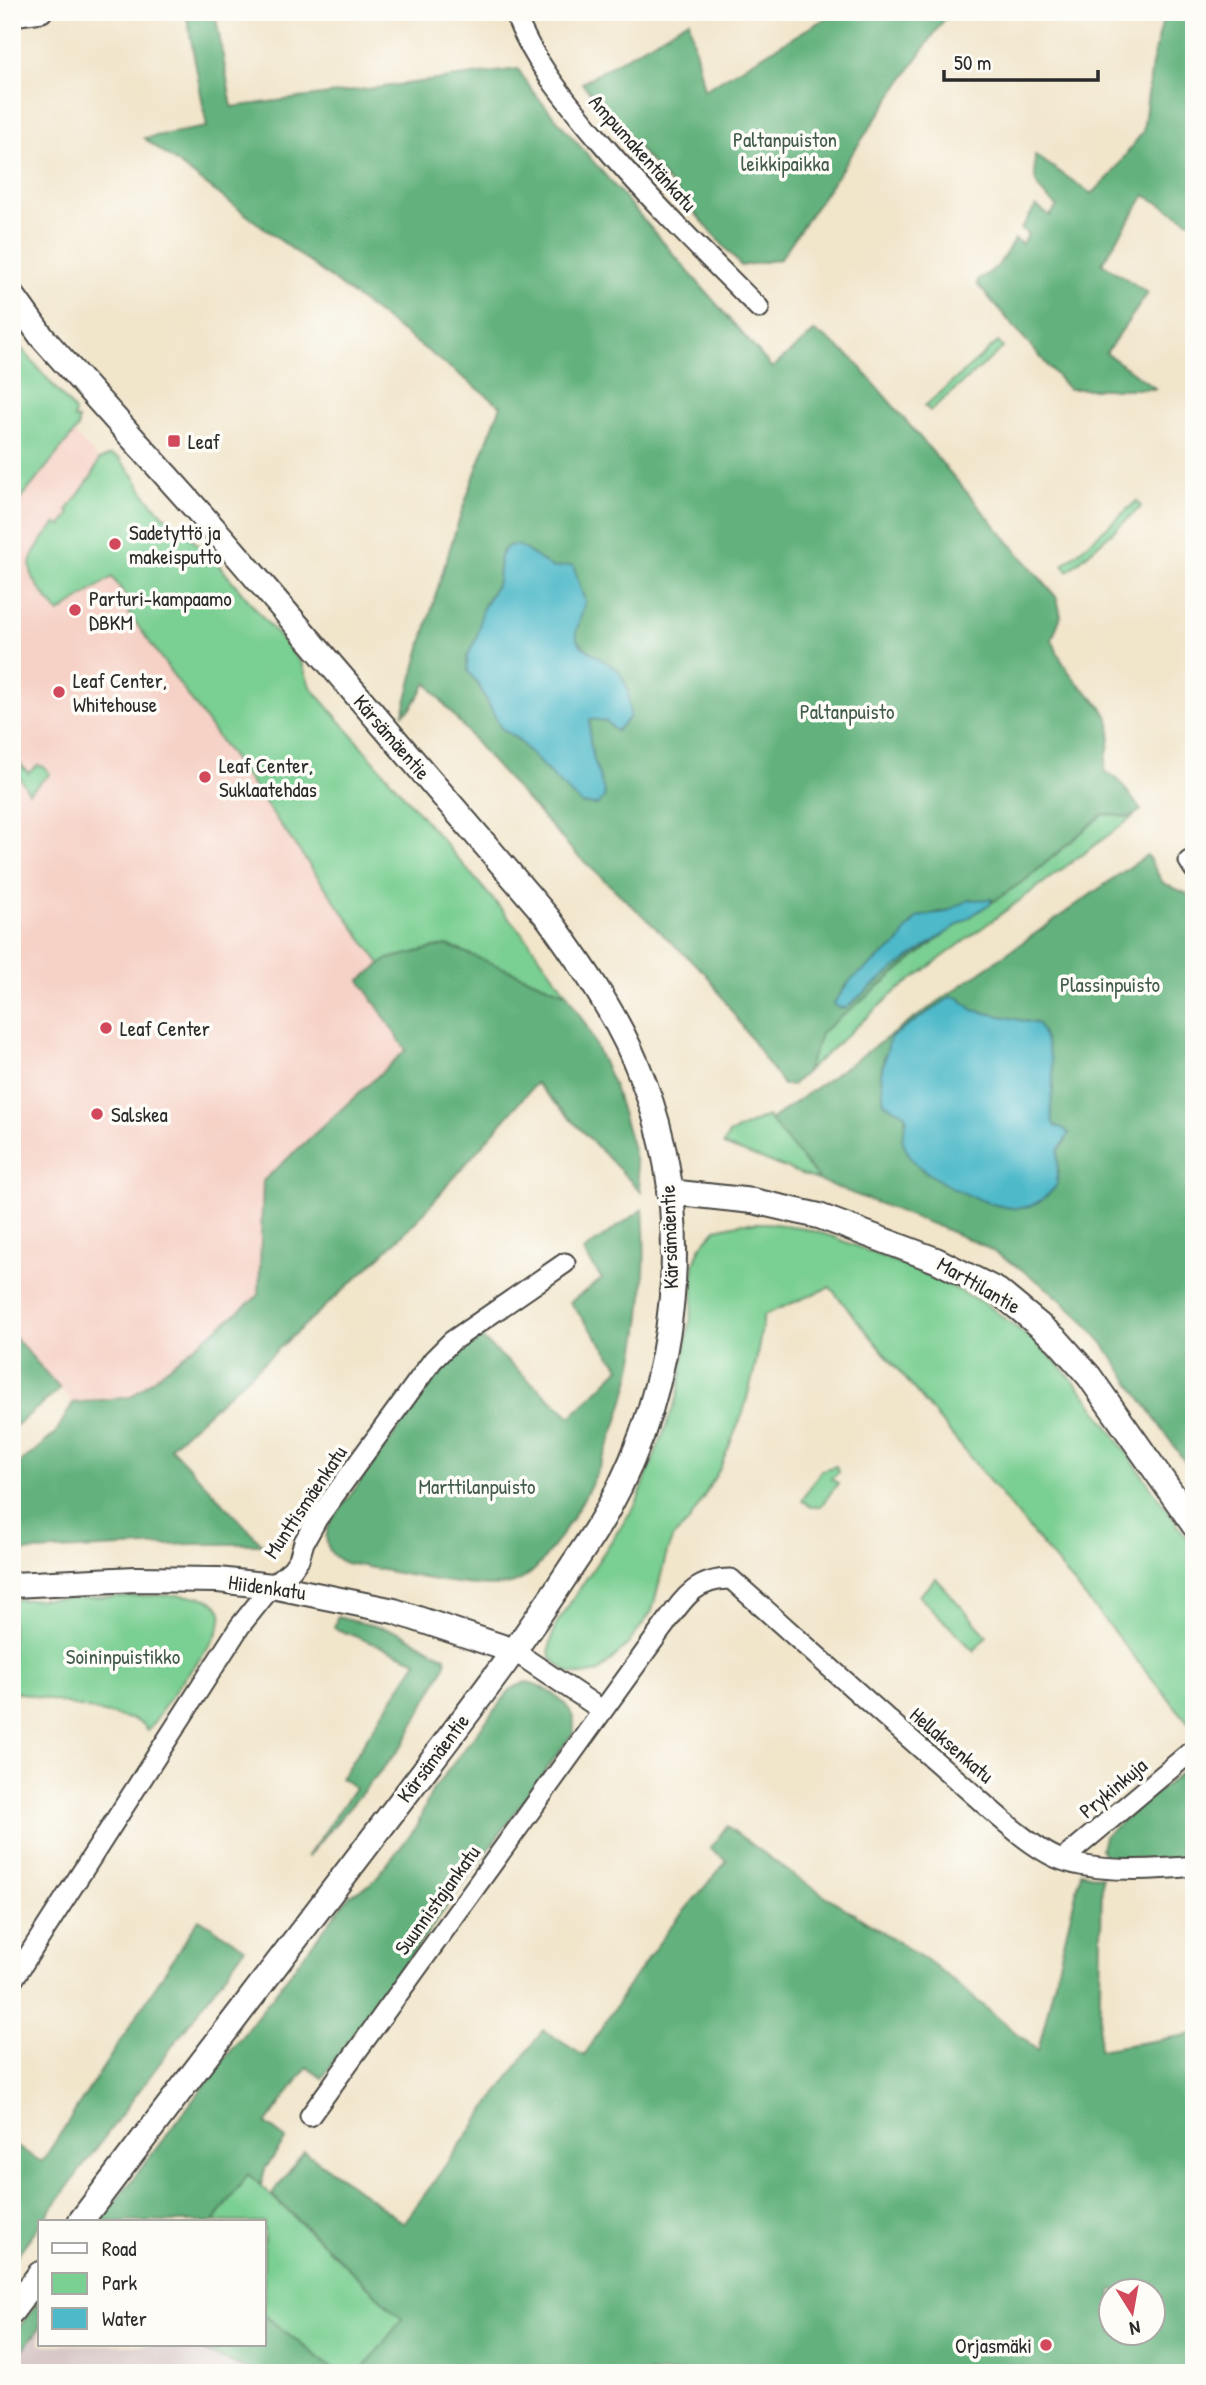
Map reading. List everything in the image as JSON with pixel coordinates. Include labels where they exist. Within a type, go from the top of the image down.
[{"type":"street","points":[[12,16],[42,12]]},
{"type":"street","name":"Ampumakentänkatu","points":[[514,12],[526,40],[550,81],[649,198],[759,308]]},
{"type":"street","name":"Kärsämäentie","points":[[12,295],[42,337],[223,539],[548,918],[579,959],[601,994],[644,1081],[658,1125],[673,1232],[672,1299],[667,1342],[656,1390],[626,1473],[606,1513],[514,1651],[82,2220]]},
{"type":"street","name":"Marttilantie","points":[[669,1192],[754,1201],[819,1216],[936,1260],[998,1291],[1057,1340],[1089,1376],[1194,1525]]},
{"type":"street","name":"Munttismäenkatu","points":[[12,1981],[240,1626],[272,1586],[292,1569],[317,1519],[433,1360],[452,1341],[565,1263]]},
{"type":"street","name":"Hiidenkatu","points":[[12,1585],[136,1579],[218,1580],[272,1586],[394,1611],[514,1651]]},
{"type":"street","name":"Hellaksenkatu","points":[[714,1580],[731,1579],[998,1815],[1046,1851],[1062,1860],[1086,1866],[1138,1870],[1194,1866]]},
{"type":"street","name":"Suunnistajankatu","points":[[310,2116],[602,1710],[691,1592],[703,1583],[714,1580]]},
{"type":"street","points":[[514,1651],[602,1710]]},
{"type":"street","name":"Prykinkuja","points":[[1062,1860],[1194,1749]]},
{"type":"street","points":[[12,2311],[38,2277]]},
{"type":"shaded area","name":"Leaf Center","points":[[73,432],[99,460],[93,474],[67,511],[70,513],[61,527],[57,523],[59,613],[111,576],[134,608],[128,613],[438,1044],[277,1301],[138,1416],[73,1403],[12,1334],[12,510]]},
{"type":"shaded area","points":[[38,2330],[38,2346],[190,2346],[258,2373],[12,2373],[12,2364]]},
{"type":"green space","name":"Paltanpuisto","points":[[186,12],[215,12],[232,107],[518,69],[533,92],[772,368],[814,332],[825,337],[854,360],[1057,598],[1061,616],[1052,639],[1054,645],[1072,676],[1101,706],[1108,718],[1110,736],[1105,772],[1117,778],[1141,810],[1127,817],[1103,814],[1028,878],[991,903],[992,900],[918,917],[899,943],[845,986],[834,1004],[846,1008],[893,970],[943,935],[822,1032],[806,1072],[792,1085],[783,1085],[706,974],[576,854],[493,763],[427,683],[411,708],[403,714],[447,558],[501,406],[144,138],[207,127]],"holes":[[[518,545],[553,568],[585,602],[576,632],[577,640],[586,648],[630,716],[616,731],[606,721],[590,719],[589,739],[596,771],[597,805],[582,803],[516,738],[501,728],[478,684],[468,671],[467,658],[477,637],[484,605],[498,582],[502,551]]]},
{"type":"green space","name":"Paltanpuiston leikkipaikka","points":[[836,12],[949,12],[780,259],[741,266],[582,83],[689,20],[704,90]]},
{"type":"green space","points":[[1160,12],[1194,12],[1194,222],[1145,195],[1102,263],[1148,293],[1106,353],[1156,389],[1068,389],[977,284],[978,280],[997,267],[1015,239],[1022,244],[1028,234],[1021,229],[1036,206],[1050,216],[1057,206],[1037,185],[1035,155],[1092,194],[1112,174],[1143,131],[1152,64],[1164,15]]},
{"type":"green space","points":[[998,342],[1003,348],[930,411],[925,406]]},
{"type":"green space","points":[[23,350],[75,411],[74,419],[78,419],[78,428],[12,510],[12,351]]},
{"type":"green space","points":[[110,455],[119,458],[164,516],[218,564],[302,664],[310,686],[527,939],[567,994],[447,945],[389,959],[381,965],[128,612],[134,607],[112,577],[59,613],[35,581],[30,567],[31,560],[38,545],[56,523],[61,526],[70,514],[67,511],[93,474],[99,460]]},
{"type":"green space","points":[[1137,501],[1141,507],[1068,571],[1063,565]]},
{"type":"green space","points":[[12,754],[28,773],[38,765],[50,774],[29,792],[12,766]]},
{"type":"green space","points":[[1103,814],[1133,817],[895,992],[806,1072],[822,1032],[943,935],[1028,878]]},
{"type":"green space","name":"Plassinpuisto","points":[[1147,855],[1163,883],[1194,897],[1194,1475],[1102,1342],[1079,1316],[1052,1292],[984,1246],[820,1181],[770,1120]],"holes":[[[961,999],[967,1007],[1038,1024],[1051,1063],[1051,1121],[1069,1133],[1058,1150],[1057,1185],[992,1204],[971,1195],[922,1170],[906,1126],[905,1114],[884,1103],[881,1074],[884,1056],[946,1001]]]},
{"type":"green space","points":[[447,945],[567,994],[587,1027],[614,1086],[633,1149],[641,1192],[536,1083],[420,1217],[383,1254],[170,1447],[262,1544],[190,1544],[12,1552],[12,1470],[55,1434],[73,1403],[131,1397],[259,1295],[263,1181],[406,1050],[360,980],[388,959]]},
{"type":"green space","points":[[767,1116],[820,1181],[723,1145],[729,1134]]},
{"type":"green space","name":"Marttilanpuisto","points":[[643,1209],[643,1295],[630,1378],[603,1458],[562,1534],[541,1562],[522,1579],[499,1586],[432,1579],[346,1563],[335,1556],[327,1542],[330,1523],[441,1371],[481,1338],[571,1417],[620,1368],[570,1302],[602,1279],[583,1251]]},
{"type":"green space","points":[[743,1223],[799,1227],[831,1236],[930,1276],[986,1304],[1035,1342],[1061,1367],[1086,1395],[1194,1548],[1194,1726],[1192,1727],[830,1287],[764,1315],[755,1368],[743,1413],[720,1468],[688,1523],[673,1537],[652,1611],[628,1644],[599,1672],[582,1675],[569,1673],[551,1658],[549,1650],[555,1626],[636,1504],[678,1395],[693,1303],[694,1263],[701,1246],[716,1229]]},
{"type":"green space","points":[[12,1334],[60,1389],[12,1429]]},
{"type":"green space","points":[[836,1466],[839,1472],[831,1479],[838,1483],[821,1506],[811,1507],[802,1500],[821,1470]]},
{"type":"green space","points":[[936,1578],[987,1636],[974,1651],[919,1596]]},
{"type":"green space","name":"Soininpuistikko","points":[[174,1595],[199,1597],[216,1604],[221,1616],[220,1627],[208,1649],[178,1686],[148,1731],[143,1724],[134,1720],[12,1691],[12,1600]]},
{"type":"green space","points":[[337,1617],[399,1632],[445,1657],[446,1664],[402,1746],[307,1857],[355,1788],[341,1778],[417,1661],[334,1628]]},
{"type":"green space","points":[[526,1682],[545,1689],[569,1710],[573,1717],[573,1733],[322,2078],[307,2067],[266,2124],[286,2139],[265,2169],[261,2185],[248,2174],[215,2220],[102,2220],[350,1895],[371,1884],[415,1829],[432,1791],[511,1689]]},
{"type":"green space","points":[[1194,1762],[1194,1859],[1114,1860],[1105,1857],[1101,1849],[1104,1836]]},
{"type":"green space","points":[[727,1826],[796,1877],[934,1965],[1038,2051],[1081,1872],[1102,1877],[1099,2050],[1194,2034],[1194,2373],[360,2373],[402,2319],[272,2195],[304,2151],[404,2223],[543,2030],[584,2056],[633,1979],[672,1925],[727,1861],[710,1848]]},
{"type":"green space","points":[[199,1919],[245,1948],[43,2220],[38,2220],[38,2227],[12,2262],[12,2144],[42,2162]]},
{"type":"green space","points":[[248,2174],[403,2319],[360,2373],[338,2373],[266,2317],[266,2220],[215,2220]]},
{"type":"green space","points":[[38,2303],[38,2330],[12,2364],[12,2336]]},
{"type":"green space","points":[[266,2317],[338,2373],[258,2373],[190,2346],[266,2346]]},
{"type":"water","points":[[518,545],[553,568],[573,565],[585,602],[576,632],[577,640],[619,671],[628,690],[630,717],[616,731],[606,721],[590,719],[592,751],[605,796],[597,805],[582,804],[516,738],[501,728],[478,684],[468,671],[467,657],[477,637],[482,610],[498,582],[500,556],[508,546]]},
{"type":"water","points":[[991,899],[991,903],[898,966],[846,1008],[836,1007],[834,1003],[851,980],[899,943],[918,917],[945,912],[969,900]]},
{"type":"water","points":[[951,997],[959,998],[973,1010],[1038,1024],[1046,1041],[1053,1072],[1053,1121],[1055,1126],[1063,1128],[1069,1134],[1058,1150],[1057,1185],[1037,1203],[1021,1208],[997,1205],[956,1190],[933,1176],[916,1164],[906,1148],[902,1139],[907,1119],[905,1114],[884,1103],[881,1074],[890,1038]]},
{"type":"place","name":"Leaf","points":[[174,441]]},
{"type":"place","name":"Sadetyttö ja makeisputto","points":[[115,544]]},
{"type":"place","name":"Parturi-kampaamo DBKM","points":[[75,610]]},
{"type":"place","name":"Leaf Center, Whitehouse","points":[[59,692]]},
{"type":"place","name":"Leaf Center, Suklaatehdas","points":[[205,777]]},
{"type":"place","name":"Leaf Center","points":[[106,1028]]},
{"type":"place","name":"Salskea","points":[[97,1114]]},
{"type":"place","name":"Orjasmäki","points":[[1046,2345]]}]
